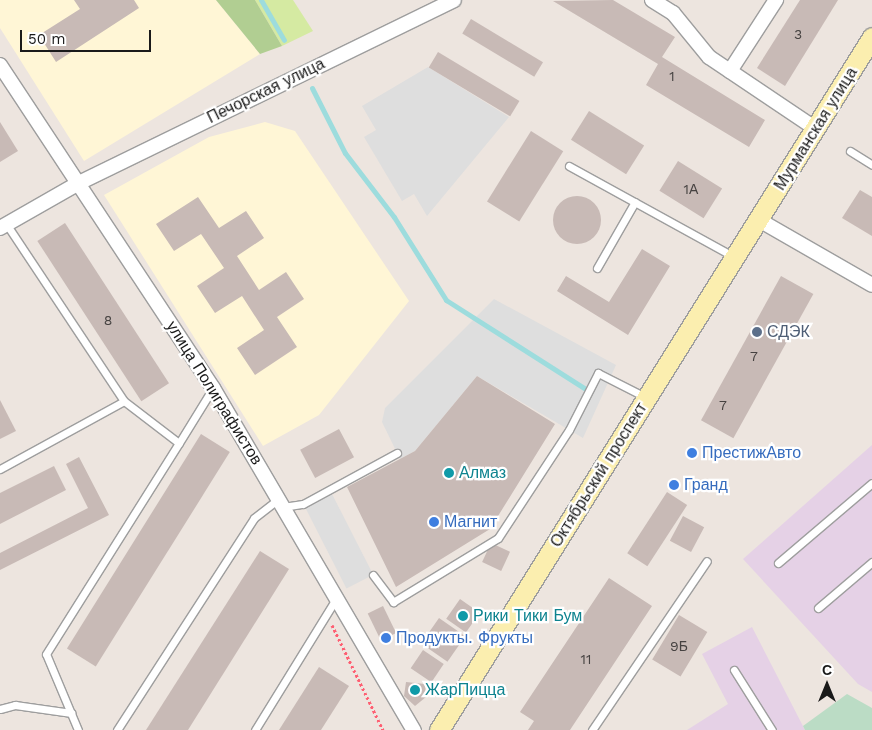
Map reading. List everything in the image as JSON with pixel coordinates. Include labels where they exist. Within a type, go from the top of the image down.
[{"type":"street","name":"Печорская улица","points":[[3,226],[79,182],[454,0]]},
{"type":"street","points":[[652,0],[673,13],[709,57],[816,129]]},
{"type":"street","points":[[730,71],[776,0]]},
{"type":"street","name":"Мурманская улица","points":[[759,220],[872,37]]},
{"type":"street","name":"улица Полиграфистов","points":[[0,65],[214,388],[281,503],[334,602],[414,730]]},
{"type":"street","points":[[759,220],[872,285]]},
{"type":"street","name":"Октябрьский проспект","points":[[438,730],[759,220]]},
{"type":"lane","points":[[850,151],[872,165]]},
{"type":"lane","points":[[569,166],[736,257]]},
{"type":"lane","points":[[597,268],[635,202]]},
{"type":"lane","points":[[3,226],[124,401],[179,443]]},
{"type":"lane","points":[[373,575],[392,602],[498,538],[569,430],[598,373],[647,398]]},
{"type":"lane","points":[[78,730],[46,654],[214,388]]},
{"type":"lane","points":[[0,469],[124,401]]},
{"type":"lane","points":[[117,730],[254,518],[281,503],[303,504],[397,453]]},
{"type":"lane","points":[[778,563],[872,483]]},
{"type":"lane","points":[[592,730],[707,561]]},
{"type":"lane","points":[[818,608],[872,562]]},
{"type":"lane","points":[[255,730],[334,602]]},
{"type":"lane","points":[[734,670],[772,730]]},
{"type":"lane","points":[[0,709],[15,705],[71,713]]},
{"type":"shaded area","points":[[0,0],[216,0],[260,54],[84,161],[0,28]]},
{"type":"shaded area","points":[[428,67],[509,117],[427,216],[414,194],[402,201],[364,137],[376,130],[362,106]]},
{"type":"shaded area","points":[[265,122],[295,131],[409,301],[319,415],[263,446],[104,195],[209,137]]},
{"type":"shaded area","points":[[494,299],[616,365],[583,438],[477,376],[415,451],[400,459],[382,422],[385,408]]},
{"type":"shaded area","points":[[872,445],[872,692],[858,684],[743,559]]},
{"type":"shaded area","points":[[331,492],[373,575],[346,588],[304,506]]},
{"type":"shaded area","points":[[752,627],[805,730],[687,730],[728,704],[702,654]]},
{"type":"green space","points":[[216,0],[255,0],[282,46],[260,54]]},
{"type":"green space","points":[[255,0],[293,0],[313,31],[282,46]]},
{"type":"green space","points":[[847,694],[872,708],[872,730],[805,730],[803,726]]},
{"type":"building","points":[[74,0],[134,0],[139,8],[56,62],[39,35],[80,9]]},
{"type":"building","points":[[613,0],[675,37],[662,57],[765,120],[749,147],[646,85],[658,64],[553,1]]},
{"type":"building","points":[[800,0],[838,0],[785,86],[757,68]]},
{"type":"building","points":[[471,19],[543,62],[534,77],[462,34]]},
{"type":"building","points":[[438,52],[519,101],[510,116],[429,67]]},
{"type":"building","points":[[589,111],[644,145],[626,174],[571,140]]},
{"type":"building","points":[[0,122],[18,151],[0,162]]},
{"type":"building","points":[[531,131],[563,151],[519,222],[487,201]]},
{"type":"building","points":[[678,161],[722,189],[704,218],[659,191]]},
{"type":"building","points":[[860,190],[872,197],[872,236],[842,218]]},
{"type":"building","points":[[577,196],[586,198],[594,203],[599,211],[601,220],[599,229],[594,237],[586,242],[577,244],[568,242],[560,237],[555,229],[553,220],[555,211],[560,203],[568,198]]},
{"type":"building","points":[[198,197],[219,228],[246,211],[264,238],[237,256],[259,290],[286,272],[304,299],[277,317],[297,347],[255,375],[237,348],[264,330],[242,296],[215,313],[197,286],[224,268],[201,234],[174,251],[156,224]]},
{"type":"building","points":[[65,223],[169,383],[141,401],[37,241]]},
{"type":"building","points":[[642,249],[670,266],[628,335],[557,291],[566,276],[609,302]]},
{"type":"building","points":[[781,276],[813,294],[733,438],[701,420]]},
{"type":"building","name":"Алмаз","points":[[477,376],[555,424],[490,529],[396,587],[347,487],[415,451]]},
{"type":"building","points":[[0,400],[16,431],[0,439]]},
{"type":"building","points":[[339,429],[354,457],[315,478],[300,450]]},
{"type":"building","points":[[201,434],[230,452],[96,667],[67,649]]},
{"type":"building","points":[[79,457],[109,515],[0,570],[0,553],[88,508],[66,464]]},
{"type":"building","points":[[54,466],[66,490],[0,524],[0,493]]},
{"type":"building","points":[[667,492],[687,505],[647,566],[627,553]]},
{"type":"building","points":[[683,516],[704,527],[691,552],[670,541]]},
{"type":"building","points":[[491,543],[510,552],[501,571],[482,562]]},
{"type":"building","points":[[260,551],[289,569],[188,730],[146,730]]},
{"type":"building","points":[[609,578],[652,606],[570,730],[528,730],[534,721],[520,712]]},
{"type":"building","name":"Рики Тики Бум","points":[[460,599],[480,613],[466,632],[446,619]]},
{"type":"building","points":[[383,606],[396,633],[381,640],[368,613]]},
{"type":"building","points":[[679,615],[707,632],[681,677],[652,660]]},
{"type":"building","points":[[439,618],[465,636],[447,662],[421,643]]},
{"type":"building","points":[[423,650],[444,664],[431,682],[411,668]]},
{"type":"building","points":[[319,667],[349,686],[321,730],[279,730]]},
{"type":"building","name":"ЖарПицца","points":[[406,682],[425,684],[426,697],[415,706],[404,696]]},
{"type":"waterway","points":[[261,0],[284,40]]},
{"type":"waterway","points":[[312,88],[345,153],[394,217],[446,300],[589,391]]},
{"type":"place","name":"СДЭК","points":[[757,332]]},
{"type":"place","name":"ПрестижАвто","points":[[692,453]]},
{"type":"place","name":"Алмаз","points":[[449,473]]},
{"type":"place","name":"Гранд","points":[[674,485]]},
{"type":"place","name":"Магнит","points":[[434,522]]},
{"type":"place","name":"Рики Тики Бум","points":[[463,616]]},
{"type":"place","name":"Продукты. Фрукты","points":[[386,638]]},
{"type":"place","name":"ЖарПицца","points":[[415,690]]}]
